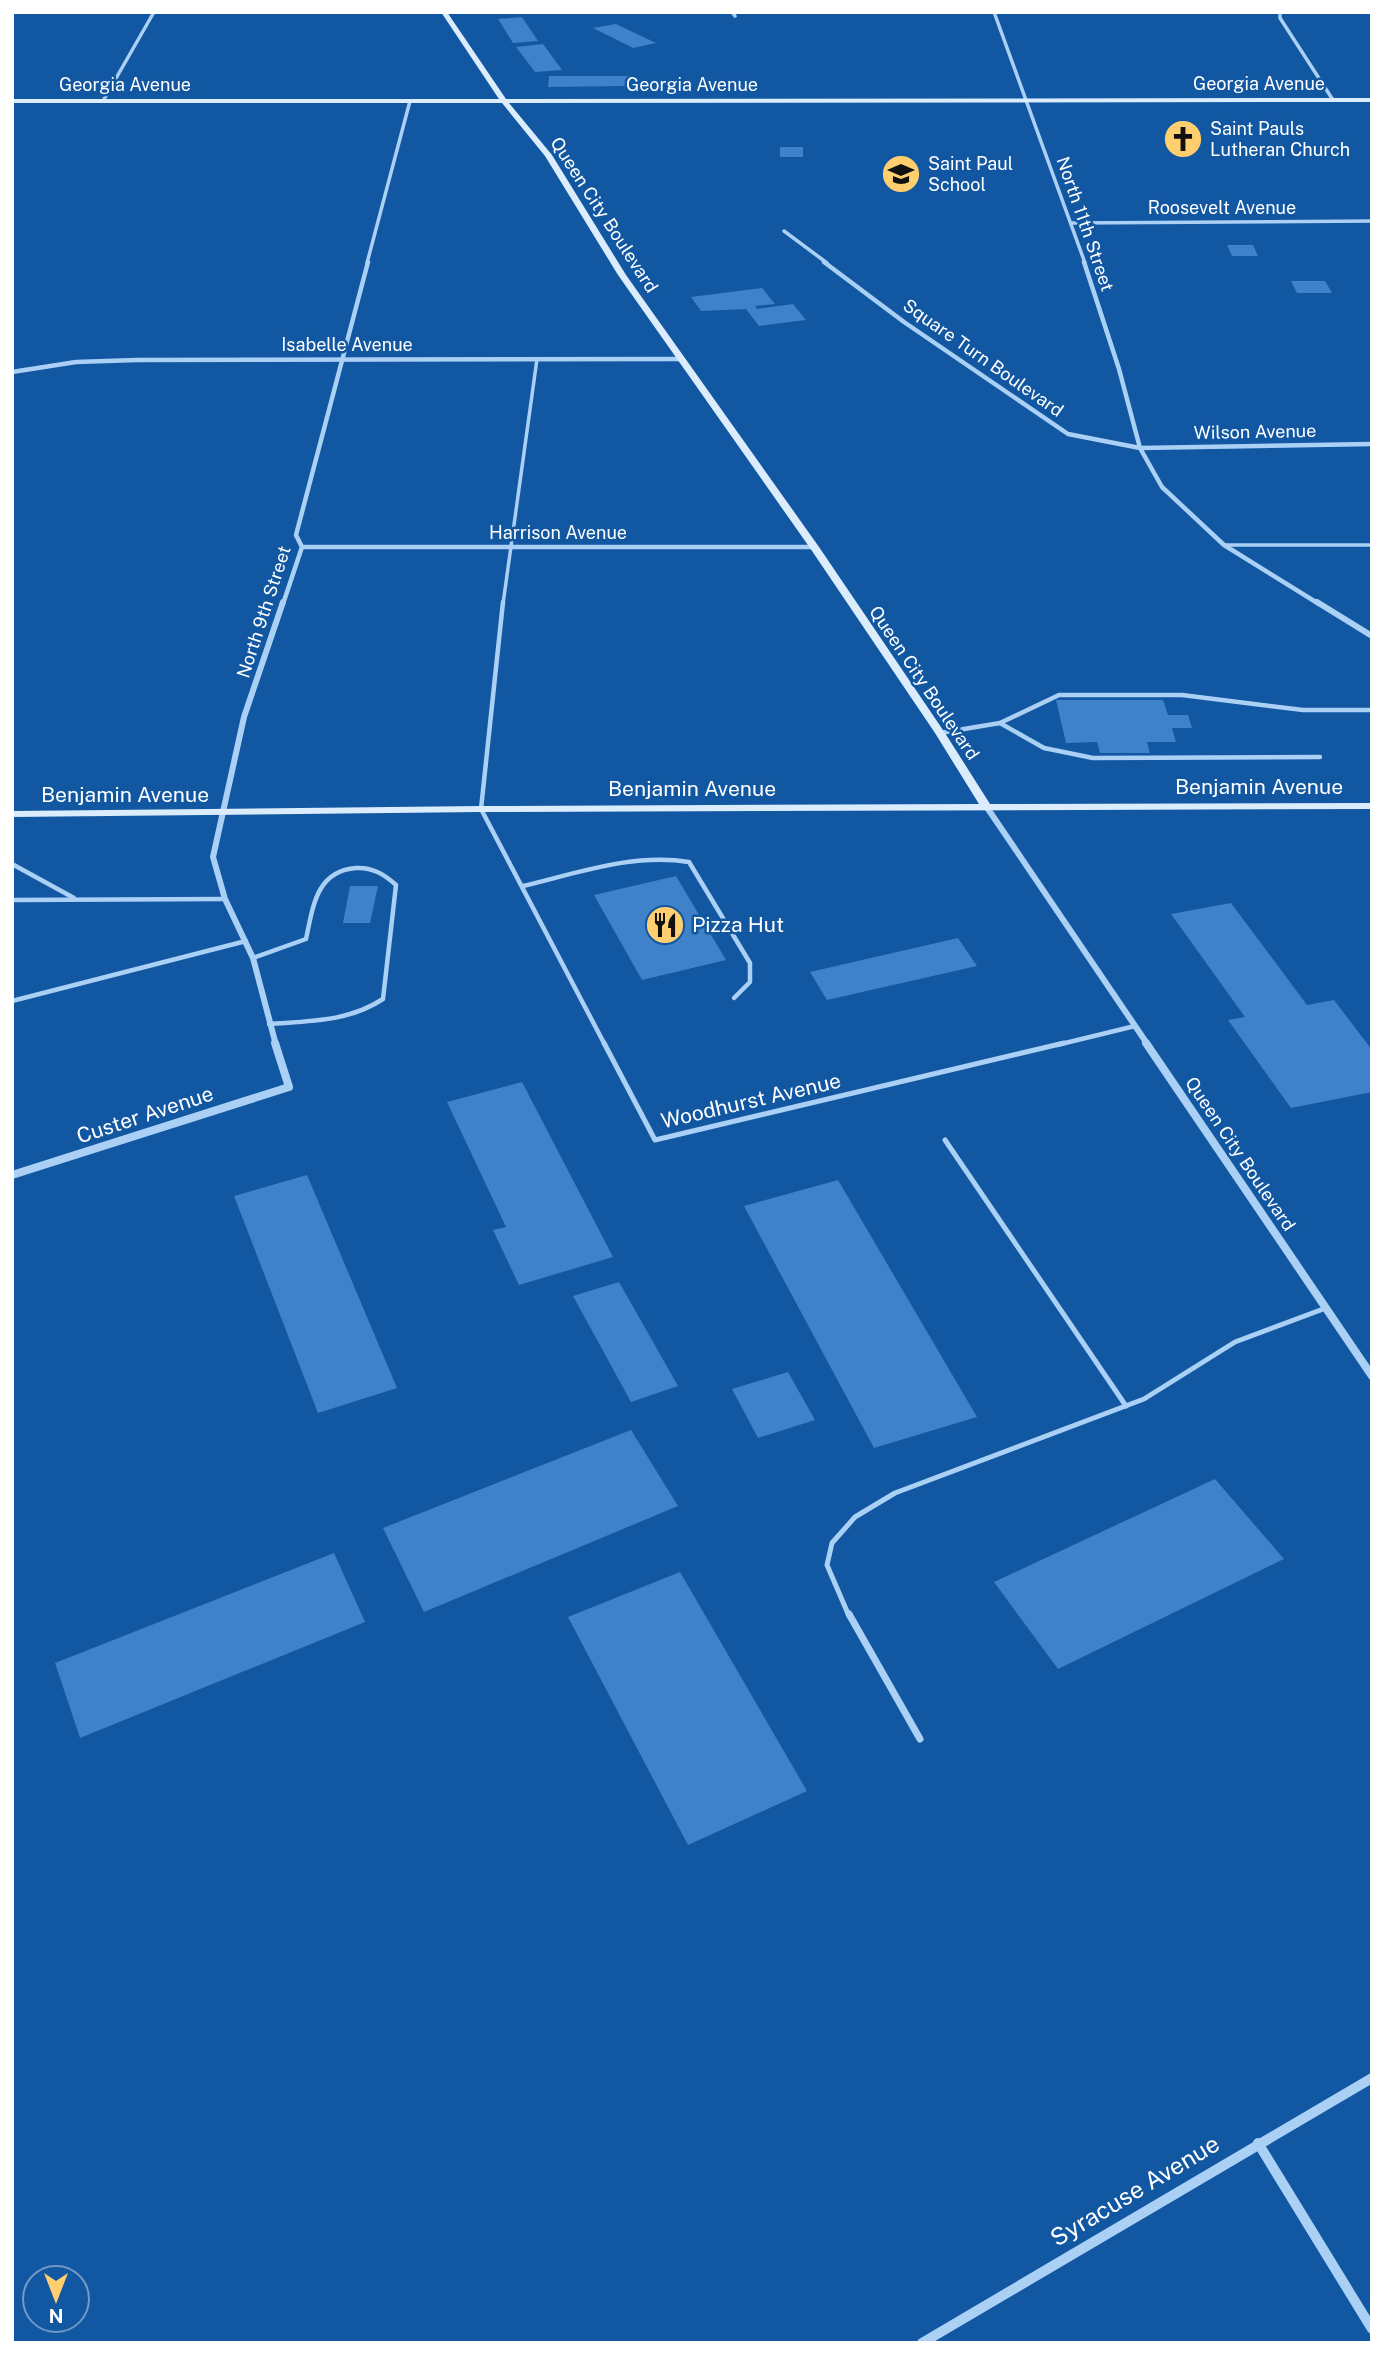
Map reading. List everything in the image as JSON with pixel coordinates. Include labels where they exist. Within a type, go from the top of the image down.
[{"type":"street","points":[[103,100],[154,12]]},
{"type":"street","name":"Queen City Boulevard","points":[[444,12],[504,101],[548,155],[622,275],[814,547],[1372,1376]]},
{"type":"street","name":"North 11th Street","points":[[994,12],[1072,223],[1119,369],[1140,448]]},
{"type":"street","points":[[1280,12],[1280,18],[1333,100]]},
{"type":"street","name":"Georgia Avenue","points":[[12,101],[1372,100]]},
{"type":"street","name":"North 9th Street","points":[[289,1087],[269,1024],[253,958],[225,899],[213,857],[244,717],[302,547],[296,535],[410,101]]},
{"type":"street","name":"Roosevelt Avenue","points":[[1072,223],[1372,221]]},
{"type":"street","name":"Square Turn Boulevard","points":[[784,231],[904,322],[1068,434],[1140,448]]},
{"type":"street","name":"Isabelle Avenue","points":[[12,372],[76,362],[125,360],[682,359]]},
{"type":"street","name":"Wilson Avenue","points":[[1140,448],[1372,444]]},
{"type":"street","points":[[1140,448],[1162,487],[1224,545],[1372,636]]},
{"type":"street","name":"Harrison Avenue","points":[[302,547],[814,547]]},
{"type":"street","name":"Benjamin Avenue","points":[[12,814],[986,806],[1372,806]]},
{"type":"street","name":"Custer Avenue","points":[[12,1175],[289,1087]]},
{"type":"street","name":"Syracuse Avenue","points":[[922,2343],[1372,2078]]},
{"type":"street","points":[[1258,2143],[1372,2329]]},
{"type":"lane","points":[[481,809],[509,547],[537,359]]},
{"type":"lane","points":[[1224,545],[1372,545]]},
{"type":"lane","points":[[940,733],[1000,723],[1059,695],[1182,695],[1303,710],[1372,710]]},
{"type":"lane","points":[[1000,723],[1037,747],[1059,755],[1093,758],[1320,757]]},
{"type":"lane","name":"Woodhurst Avenue","points":[[481,809],[655,1140],[1135,1026]]},
{"type":"lane","points":[[523,886],[649,858],[672,858],[689,862],[750,963],[750,982],[734,998]]},
{"type":"lane","points":[[12,863],[77,900]]},
{"type":"lane","points":[[253,958],[306,939],[318,892],[328,874],[346,868],[368,868],[384,873],[396,885],[383,999],[368,1011],[341,1018],[269,1024]]},
{"type":"lane","points":[[12,900],[225,899]]},
{"type":"lane","points":[[12,1001],[246,941]]},
{"type":"lane","points":[[945,1140],[1126,1406]]},
{"type":"lane","points":[[920,1739],[850,1617],[827,1565],[832,1543],[855,1517],[895,1493],[1144,1399],[1235,1342],[1326,1308]]},
{"type":"building","points":[[522,17],[538,41],[513,43],[498,19]]},
{"type":"building","points":[[616,24],[656,43],[633,48],[593,28]]},
{"type":"building","points":[[543,44],[562,70],[535,72],[516,47]]},
{"type":"building","points":[[549,76],[628,76],[628,86],[548,87]]},
{"type":"building","points":[[780,147],[803,147],[803,157],[780,157]]},
{"type":"building","points":[[1227,245],[1253,245],[1258,256],[1232,256]]},
{"type":"building","points":[[1291,281],[1325,281],[1332,293],[1297,293]]},
{"type":"building","points":[[762,288],[775,304],[755,306],[757,309],[793,304],[806,320],[759,326],[746,309],[701,311],[691,297]]},
{"type":"building","points":[[1056,700],[1163,700],[1168,715],[1188,715],[1192,728],[1172,728],[1176,742],[1147,742],[1150,753],[1100,753],[1097,742],[1066,743]]},
{"type":"building","points":[[676,876],[726,960],[642,980],[594,895]]},
{"type":"building","points":[[350,886],[378,886],[370,923],[343,923]]},
{"type":"building","points":[[1231,903],[1307,1005],[1334,1000],[1372,1050],[1372,1092],[1291,1108],[1228,1020],[1245,1017],[1171,914]]},
{"type":"building","points":[[958,938],[977,966],[827,1000],[810,972]]},
{"type":"building","points":[[522,1082],[613,1257],[519,1285],[493,1230],[506,1227],[447,1102]]},
{"type":"building","points":[[307,1175],[397,1388],[318,1413],[234,1196]]},
{"type":"building","points":[[838,1180],[977,1417],[874,1448],[744,1206]]},
{"type":"building","points":[[619,1282],[678,1386],[631,1402],[573,1296]]},
{"type":"building","points":[[788,1372],[815,1420],[758,1438],[732,1389]]},
{"type":"building","points":[[631,1430],[678,1506],[424,1612],[383,1528]]},
{"type":"building","points":[[1215,1479],[1284,1559],[1058,1669],[994,1582]]},
{"type":"building","points":[[334,1553],[365,1622],[80,1738],[55,1663]]},
{"type":"building","points":[[680,1572],[807,1791],[688,1845],[568,1617]]},
{"type":"place","name":"Saint Pauls Lutheran Church","points":[[1183,139]]},
{"type":"place","name":"Saint Paul School","points":[[901,174]]},
{"type":"place","name":"Pizza Hut","points":[[665,925]]}]
